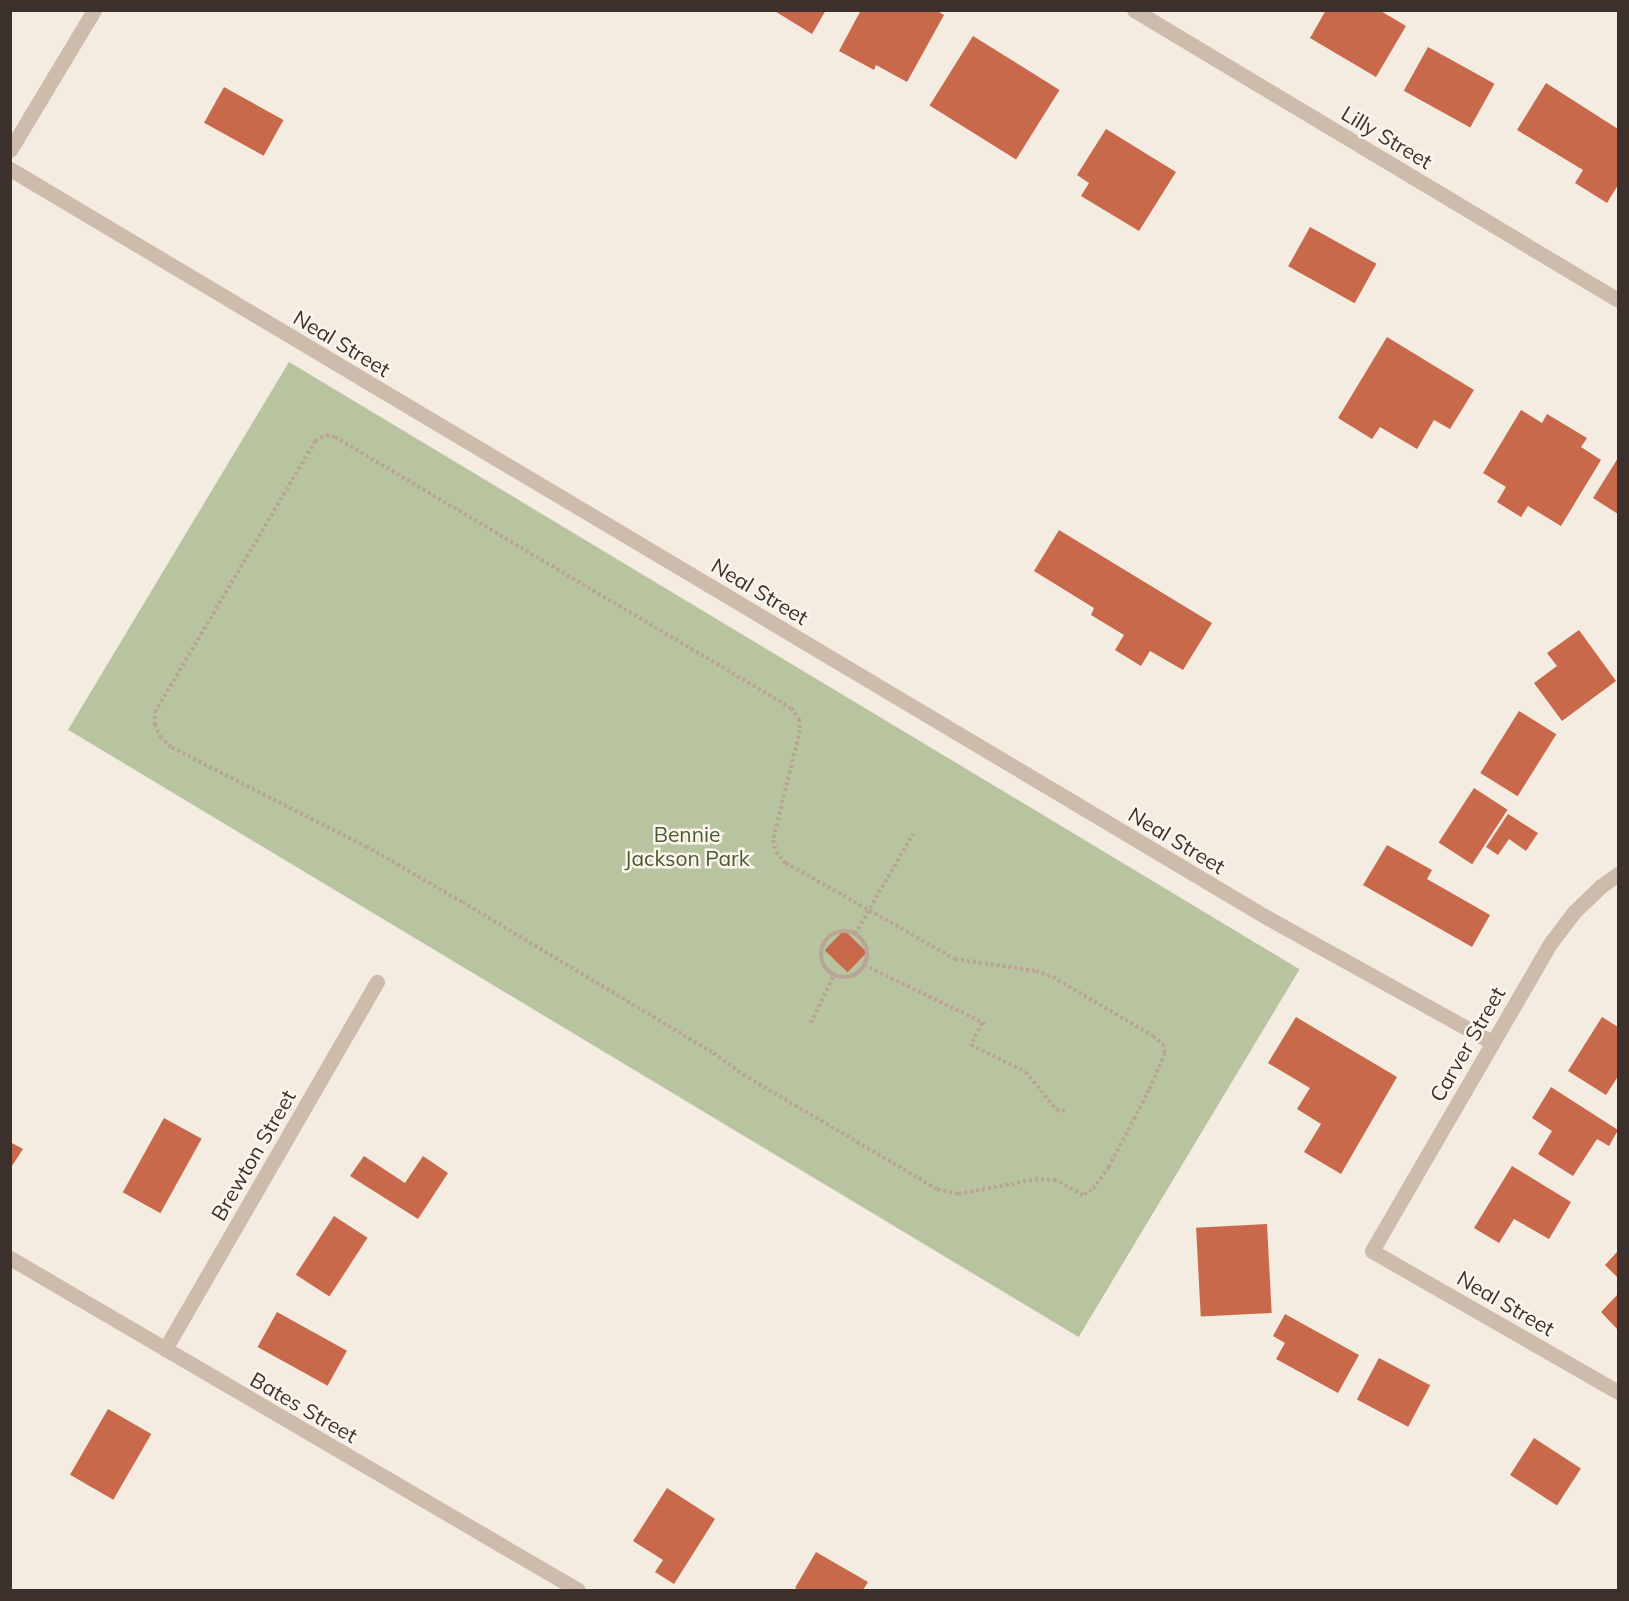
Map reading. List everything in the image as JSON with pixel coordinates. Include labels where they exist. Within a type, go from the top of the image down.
[{"type":"street","points":[[10,150],[94,10]]},
{"type":"street","name":"Lilly Street","points":[[1134,10],[1618,300]]},
{"type":"street","name":"Neal Street","points":[[10,170],[1268,918],[1492,1042]]},
{"type":"street","name":"Carver Street","points":[[1372,1251],[1551,942],[1574,912],[1601,886],[1618,874]]},
{"type":"street","name":"Brewton Street","points":[[165,1349],[377,982]]},
{"type":"street","name":"Neal Street","points":[[1372,1251],[1618,1392]]},
{"type":"street","name":"Bates Street","points":[[10,1258],[578,1590]]},
{"type":"path","points":[[326,435],[335,437],[791,708],[799,719],[800,730],[773,840],[776,852],[786,862],[869,910],[955,958],[1036,971],[1053,977],[1153,1035],[1163,1044],[1165,1053],[1149,1090],[1109,1167],[1092,1191],[1083,1195],[1056,1180],[1038,1179],[958,1194],[937,1189],[745,1076],[702,1046],[367,847],[171,747],[162,738],[155,725],[155,712],[315,441],[326,435]]},
{"type":"path","points":[[855,934],[913,834]]},
{"type":"path","points":[[841,931],[855,934],[866,946],[864,965],[856,974],[834,975],[824,964],[822,951],[824,944],[828,938],[841,931]]},
{"type":"path","points":[[864,965],[984,1023],[971,1045],[1026,1072],[1056,1109],[1065,1111]]},
{"type":"path","points":[[812,1023],[834,975]]},
{"type":"green space","name":"Bennie Jackson Park","points":[[289,362],[1300,969],[1079,1337],[68,730]]},
{"type":"building","points":[[773,10],[826,10],[812,34]]},
{"type":"building","points":[[861,10],[936,10],[944,15],[907,82],[876,65],[874,70],[839,51]]},
{"type":"building","points":[[1326,10],[1379,10],[1406,26],[1376,77],[1310,38]]},
{"type":"building","points":[[973,36],[1060,90],[1016,160],[930,106]]},
{"type":"building","points":[[1428,47],[1494,84],[1470,128],[1404,91]]},
{"type":"building","points":[[1546,83],[1618,129],[1618,185],[1607,203],[1575,183],[1583,170],[1517,130]]},
{"type":"building","points":[[224,87],[283,120],[264,156],[204,123]]},
{"type":"building","points":[[1106,129],[1176,172],[1139,231],[1081,196],[1089,183],[1077,175]]},
{"type":"building","points":[[1310,227],[1376,264],[1355,303],[1288,266]]},
{"type":"building","points":[[1387,337],[1474,390],[1450,429],[1434,420],[1417,449],[1380,427],[1372,439],[1338,418]]},
{"type":"building","points":[[1521,410],[1542,423],[1547,414],[1587,438],[1581,447],[1601,460],[1561,526],[1528,506],[1521,517],[1497,502],[1506,487],[1483,473]]},
{"type":"building","points":[[1618,458],[1618,514],[1593,498]]},
{"type":"building","points":[[1059,530],[1212,623],[1183,670],[1150,651],[1141,666],[1115,650],[1124,635],[1091,615],[1094,608],[1034,571]]},
{"type":"building","points":[[1579,630],[1616,681],[1562,721],[1534,683],[1557,666],[1547,653]]},
{"type":"building","points":[[1519,711],[1556,734],[1518,796],[1480,773]]},
{"type":"building","points":[[1474,788],[1508,810],[1472,864],[1439,843]]},
{"type":"building","points":[[1508,814],[1538,833],[1526,851],[1509,839],[1498,855],[1486,847]]},
{"type":"building","points":[[1387,845],[1432,870],[1427,879],[1490,915],[1472,947],[1363,885]]},
{"type":"building","points":[[844,930],[867,952],[848,972],[825,950]]},
{"type":"building","points":[[1296,1017],[1397,1077],[1341,1174],[1304,1152],[1321,1124],[1297,1109],[1310,1088],[1268,1063]]},
{"type":"building","points":[[1602,1017],[1618,1027],[1618,1079],[1606,1095],[1568,1071]]},
{"type":"building","points":[[1551,1087],[1618,1130],[1609,1146],[1597,1139],[1573,1176],[1538,1154],[1552,1131],[1532,1118]]},
{"type":"building","points":[[164,1118],[202,1139],[160,1213],[123,1192]]},
{"type":"building","points":[[10,1142],[23,1149],[10,1169]]},
{"type":"building","points":[[364,1156],[405,1183],[423,1156],[448,1173],[418,1219],[350,1176]]},
{"type":"building","points":[[1512,1166],[1571,1202],[1549,1239],[1514,1219],[1499,1243],[1474,1228]]},
{"type":"building","points":[[334,1216],[368,1238],[329,1296],[296,1275]]},
{"type":"building","points":[[1267,1224],[1272,1313],[1201,1317],[1196,1228]]},
{"type":"building","points":[[1618,1251],[1618,1278],[1605,1265]]},
{"type":"building","points":[[1618,1294],[1618,1330],[1601,1312]]},
{"type":"building","points":[[277,1312],[347,1351],[328,1386],[258,1347]]},
{"type":"building","points":[[1285,1314],[1359,1355],[1338,1393],[1276,1359],[1285,1343],[1273,1336]]},
{"type":"building","points":[[1379,1358],[1430,1385],[1408,1427],[1357,1399]]},
{"type":"building","points":[[108,1409],[151,1434],[113,1500],[70,1475]]},
{"type":"building","points":[[1534,1438],[1581,1468],[1557,1505],[1510,1475]]},
{"type":"building","points":[[667,1488],[715,1519],[674,1584],[655,1572],[663,1560],[633,1541]]},
{"type":"building","points":[[816,1552],[868,1582],[863,1590],[799,1590],[795,1588]]}]
